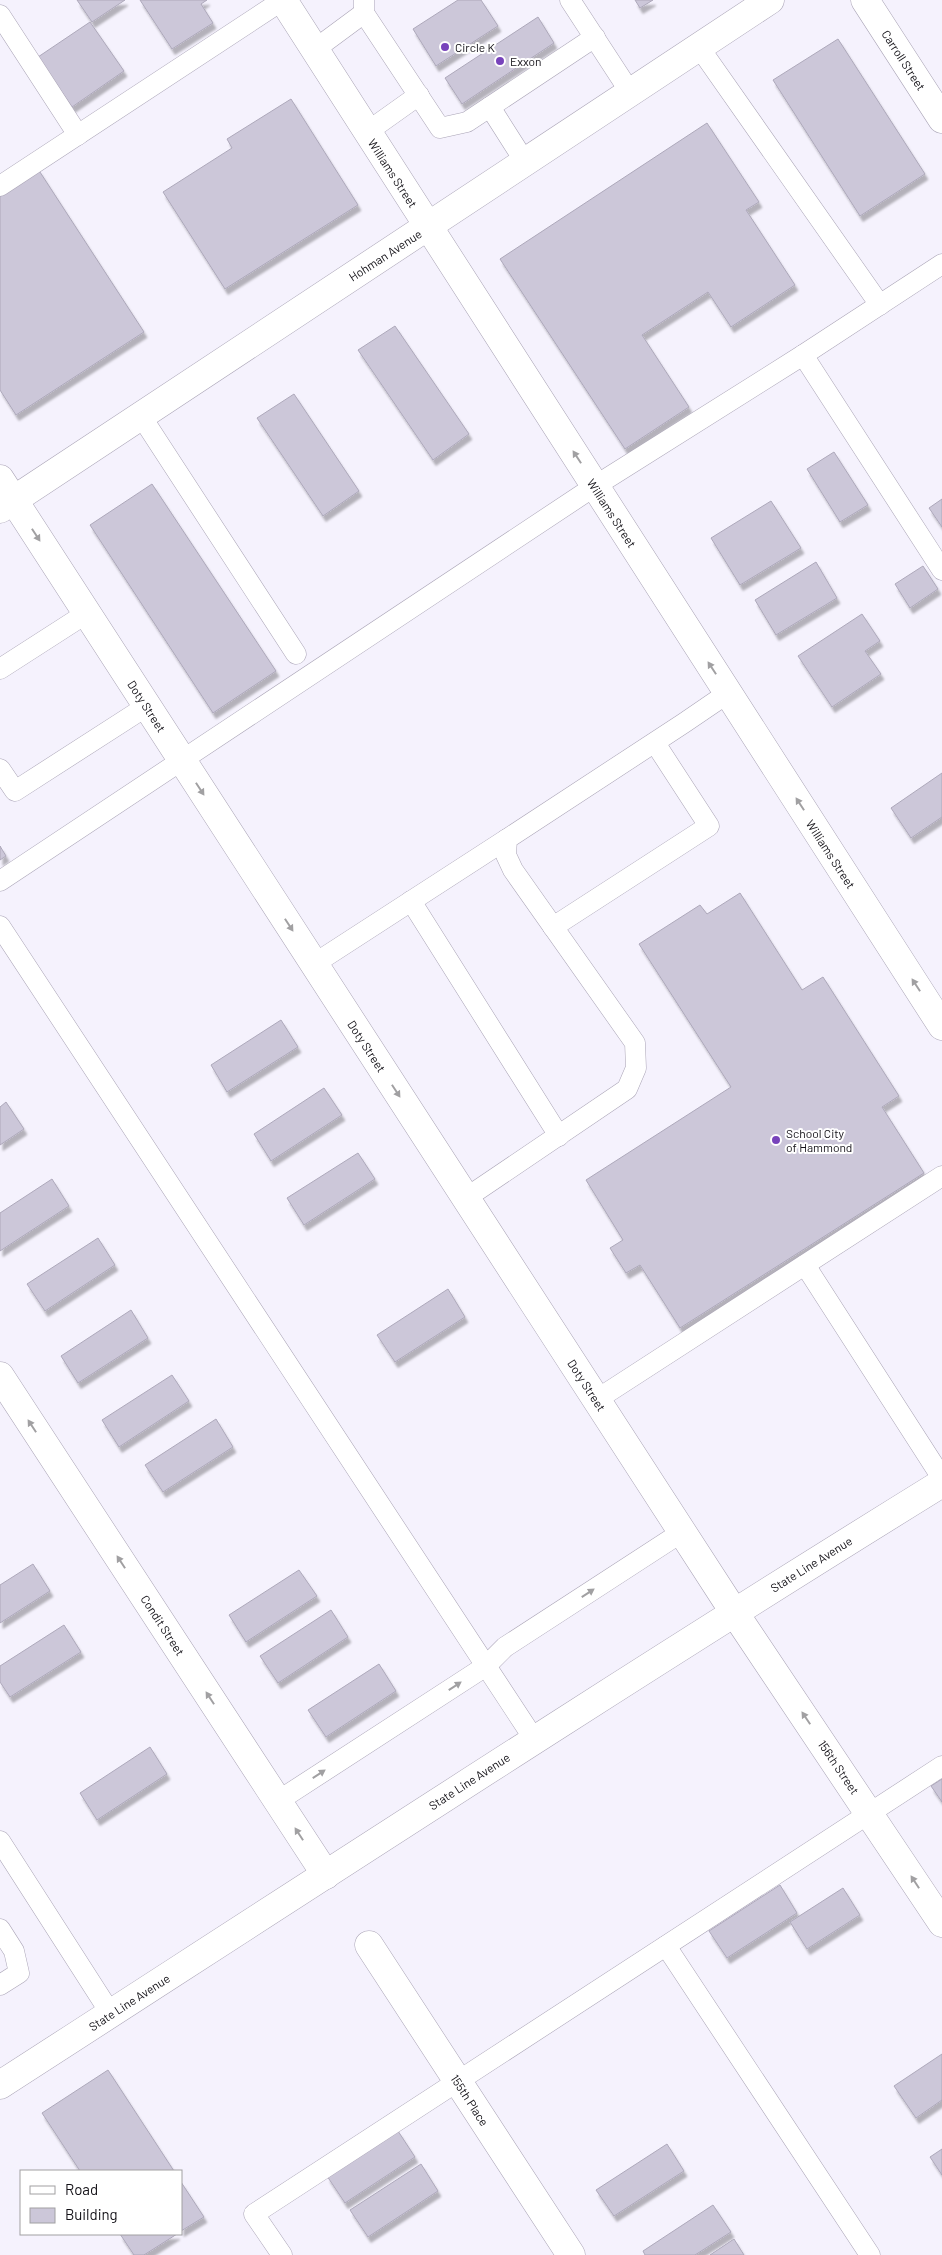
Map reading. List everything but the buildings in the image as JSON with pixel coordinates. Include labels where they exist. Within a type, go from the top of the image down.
[{"type":"street","name":"Williams Street","points":[[283,0],[942,1026]]},
{"type":"street","name":"Hohman Avenue","points":[[4,496],[141,416],[770,0]]},
{"type":"street","name":"Carroll Street","points":[[865,0],[942,119]]},
{"type":"street","name":"Doty Street","points":[[4,496],[87,613],[734,1612]]},
{"type":"street","name":"Condit Street","points":[[0,1376],[326,1874]]},
{"type":"street","name":"State Line Avenue","points":[[0,2085],[534,1739],[942,1483]]},
{"type":"street","name":"156th Street","points":[[734,1612],[942,1923]]},
{"type":"street","name":"155th Place","points":[[369,1945],[571,2255]]},
{"type":"lane","points":[[0,186],[283,0]]},
{"type":"lane","points":[[570,0],[630,92]]},
{"type":"lane","points":[[314,50],[364,7],[440,128],[467,122],[594,37]]},
{"type":"lane","points":[[0,15],[78,135]]},
{"type":"lane","points":[[699,47],[880,305]]},
{"type":"lane","points":[[367,132],[418,95]]},
{"type":"lane","points":[[490,107],[525,162]]},
{"type":"lane","points":[[0,881],[595,486],[942,264]]},
{"type":"lane","points":[[803,354],[942,570]]},
{"type":"lane","points":[[141,416],[296,654]]},
{"type":"lane","points":[[0,669],[87,613]]},
{"type":"lane","points":[[314,964],[655,743],[728,693]]},
{"type":"lane","points":[[0,769],[15,791],[147,706]]},
{"type":"lane","points":[[553,927],[709,826],[655,743]]},
{"type":"lane","points":[[466,1198],[627,1089],[636,1068],[635,1043],[513,870],[506,855],[507,839]]},
{"type":"lane","points":[[411,901],[559,1136]]},
{"type":"lane","points":[[0,926],[534,1739]]},
{"type":"lane","points":[[596,1400],[942,1176]]},
{"type":"lane","points":[[805,1265],[942,1478]]},
{"type":"lane","points":[[278,1801],[486,1666],[505,1647],[682,1532]]},
{"type":"lane","points":[[282,2255],[254,2214],[942,1766]]},
{"type":"lane","points":[[0,1841],[111,2014]]},
{"type":"lane","points":[[0,1929],[14,1951],[19,1973],[0,1985]]},
{"type":"lane","points":[[666,1946],[870,2255]]},
{"type":"place","name":"Circle K","points":[[445,47]]},
{"type":"place","name":"Exxon","points":[[500,61]]},
{"type":"place","name":"School City of Hammond","points":[[776,1140]]}]
